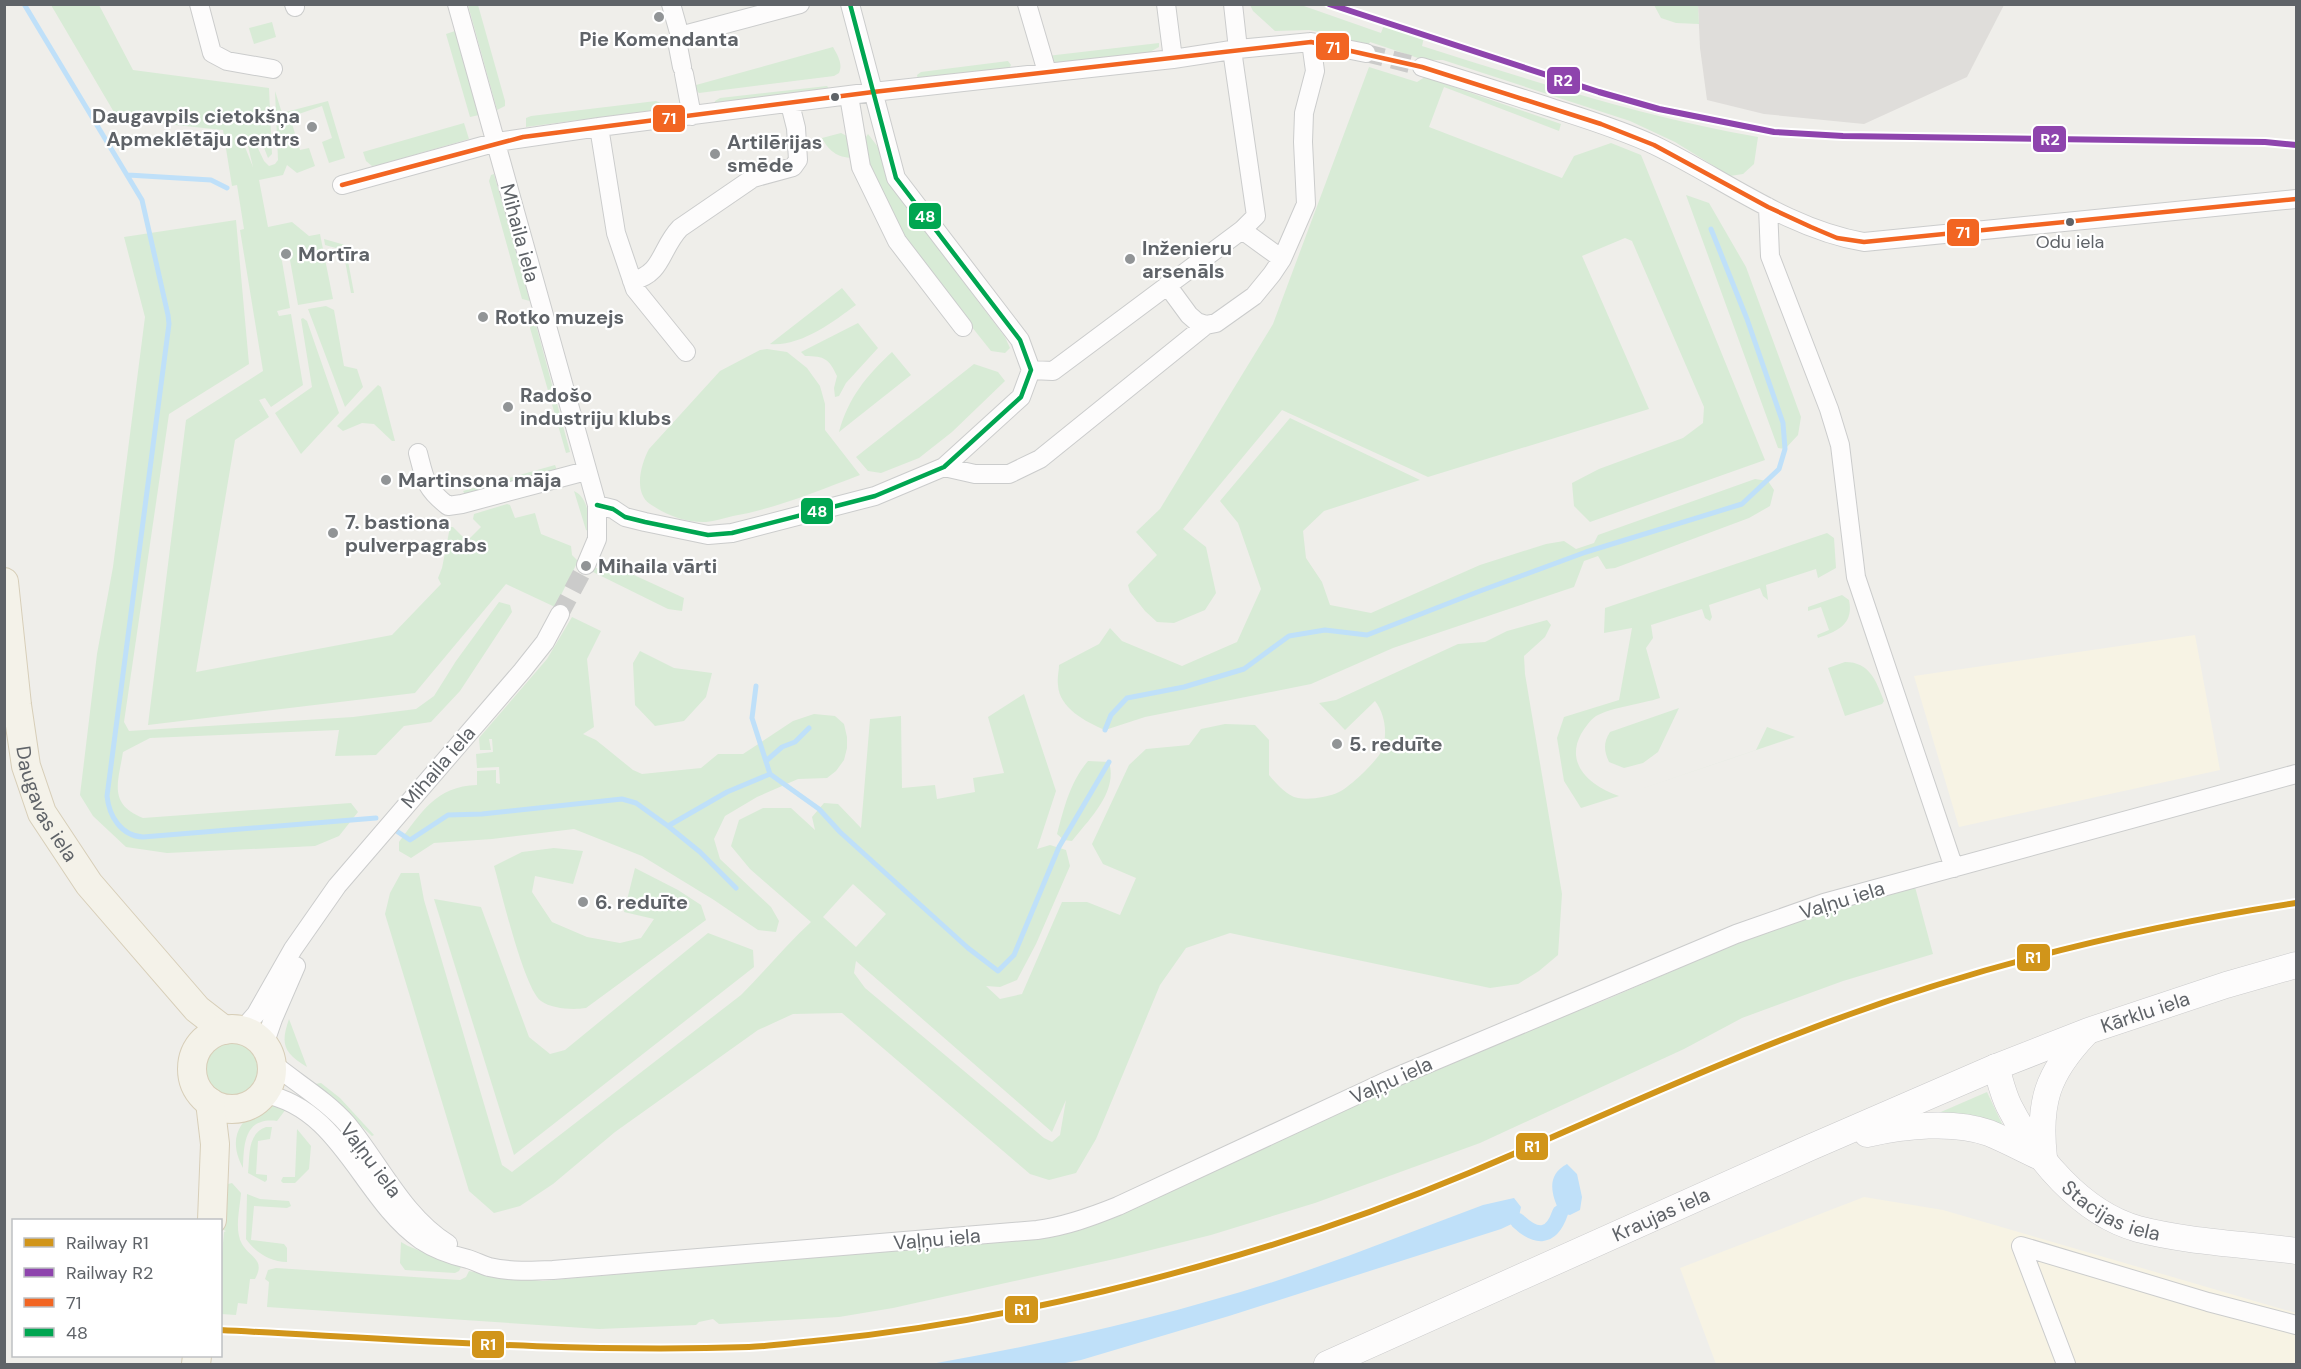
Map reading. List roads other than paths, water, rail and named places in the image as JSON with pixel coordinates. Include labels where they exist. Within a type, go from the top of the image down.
[{"type":"main road","name":"Daugavas iela","points":[[4,582],[26,766],[32,787],[50,827],[89,884],[197,1009],[250,1042]]},
{"type":"main road","name":"Daugavas iela","points":[[107,905],[176,1005],[199,1046]]},
{"type":"main road","points":[[213,1219],[232,1132],[272,1077],[250,1042],[210,1036],[199,1046],[193,1060],[193,1078],[199,1092],[210,1102],[224,1108],[253,1101]]},
{"type":"main road","points":[[210,1102],[215,1144],[213,1219]]},
{"type":"street","points":[[199,4],[212,53],[227,61],[273,69]]},
{"type":"street","name":"Mihaila iela","points":[[457,4],[597,505],[597,539],[586,565]]},
{"type":"street","points":[[671,4],[680,36]]},
{"type":"street","points":[[692,116],[677,41],[680,36],[800,4]]},
{"type":"street","points":[[597,505],[613,509],[625,517],[656,525],[708,535],[732,533],[875,496],[944,467],[1021,397],[1031,370],[1020,340],[896,178],[850,4]]},
{"type":"street","points":[[1027,4],[1047,72]]},
{"type":"street","points":[[1166,4],[1173,59]]},
{"type":"street","points":[[1031,370],[1053,371],[1242,230],[1256,216],[1235,49],[1233,4]]},
{"type":"street","points":[[342,185],[496,142],[599,127],[873,92],[1173,59],[1235,49],[1311,42],[1366,53]]},
{"type":"street","points":[[944,467],[975,474],[1009,474],[1040,459],[1206,325],[1216,323],[1254,296],[1282,259],[1306,204],[1303,142],[1304,113],[1315,70],[1311,42]]},
{"type":"street","points":[[1422,67],[1600,124],[1654,145],[1768,207],[1837,238],[1864,242],[2296,199]]},
{"type":"street","points":[[849,96],[861,167],[897,241],[963,327]]},
{"type":"street","points":[[632,281],[645,278],[654,272],[671,238],[680,228],[753,178],[793,167],[798,160],[796,128],[790,104]]},
{"type":"street","points":[[599,127],[616,233],[635,289],[686,352]]},
{"type":"street","points":[[1768,207],[1770,256],[1829,409],[1840,445],[1856,576],[1954,868]]},
{"type":"street","points":[[1242,230],[1282,259]]},
{"type":"street","points":[[1167,285],[1189,315],[1197,322],[1206,325]]},
{"type":"street","points":[[418,453],[426,483],[433,494],[448,506],[586,471]]},
{"type":"street","name":"Mihaila iela","points":[[250,1042],[256,1014],[293,949],[324,903],[354,864],[522,671],[545,642],[560,614]]},
{"type":"street","name":"Vaļņu iela","points":[[253,1101],[291,1102],[323,1125],[385,1206],[421,1240],[440,1251],[506,1270],[553,1270],[1063,1226],[1119,1206],[1389,1080],[1736,934],[1824,903],[2296,774]]},
{"type":"street","name":"Mihaila iela","points":[[250,1042],[314,919]]},
{"type":"street","name":"Kārklu iela","points":[[1996,1067],[2088,1031],[2226,985],[2296,965]]},
{"type":"street","points":[[2044,1158],[2041,1129],[2043,1107],[2054,1074],[2068,1052],[2088,1031]]},
{"type":"street","name":"Vaļņu iela","points":[[250,1042],[345,1122],[418,1220],[440,1240],[469,1260]]},
{"type":"street","name":"Kraujas iela","points":[[1327,1365],[1809,1148],[1996,1067]]},
{"type":"street","name":"Stacijas iela","points":[[1996,1067],[2008,1104],[2026,1136],[2074,1192],[2107,1216],[2137,1228],[2167,1234],[2296,1251]]},
{"type":"street","points":[[1809,1148],[1901,1127],[1962,1128],[1987,1132],[2044,1158]]},
{"type":"street","points":[[2066,1365],[2021,1246],[2218,1305],[2296,1325]]},
{"type":"water","points":[[1567,1164],[1577,1174],[1582,1197],[1580,1210],[1570,1215],[1560,1213],[1552,1186],[1553,1179],[1560,1168]]},
{"type":"water","points":[[1514,1198],[1521,1207],[1518,1221],[1501,1229],[1229,1316],[1081,1360],[1060,1364],[931,1364],[1104,1329],[1189,1307],[1326,1264],[1483,1205]]},
{"type":"waterway","points":[[24,4],[142,200],[169,324],[107,796],[110,811],[122,829],[135,836],[143,837],[376,818]]},
{"type":"waterway","points":[[128,175],[211,180],[227,188]]},
{"type":"waterway","points":[[1105,730],[1111,715],[1127,698],[1184,687],[1244,669],[1289,636],[1325,630],[1367,635],[1586,552],[1742,504],[1779,469],[1785,449],[1783,423],[1747,319],[1711,229]]},
{"type":"waterway","points":[[756,686],[752,718],[770,774]]},
{"type":"waterway","points":[[766,761],[782,747],[795,742],[809,728]]},
{"type":"waterway","points":[[392,828],[410,840],[448,815],[482,814],[622,799],[636,803],[668,826],[727,792],[770,774],[819,809],[840,832],[968,948],[998,971],[1014,955],[1059,847],[1109,762]]},
{"type":"waterway","points":[[668,826],[700,852],[736,888]]},
{"type":"waterway","points":[[1518,1221],[1531,1231],[1542,1233],[1552,1228],[1560,1213]]},
{"type":"tunnel","points":[[1366,53],[1422,67]]},
{"type":"tunnel","points":[[560,614],[586,565]]},
{"type":"rail line","name":"R2","points":[[1329,4],[1599,92],[1659,109],[1774,132],[1843,136],[2265,142],[2296,145]]},
{"type":"rail line","name":"R1","points":[[222,1330],[550,1347],[749,1347],[920,1328],[1016,1311],[1157,1278],[1338,1223],[1469,1173],[1756,1050],[1858,1011],[1919,991],[2106,939],[2296,903]]},
{"type":"place","name":"Pie Komendanta","points":[[659,17]]},
{"type":"place","name":"Daugavpils cietokšņa Apmeklētāju centrs","points":[[312,127]]},
{"type":"place","name":"Artilērijas smēde","points":[[715,154]]},
{"type":"place","name":"Odu iela","points":[[2070,222]]},
{"type":"place","name":"Mortīra","points":[[286,254]]},
{"type":"place","name":"Inženieru arsenāls","points":[[1130,259]]},
{"type":"place","name":"Rotko muzejs","points":[[483,317]]},
{"type":"place","name":"Radošo industriju klubs","points":[[508,407]]},
{"type":"place","name":"Martinsona māja","points":[[386,480]]},
{"type":"place","name":"7. bastiona pulverpagrabs","points":[[333,533]]},
{"type":"place","name":"Mihaila vārti","points":[[586,566]]},
{"type":"place","name":"5. reduīte","points":[[1337,744]]},
{"type":"place","name":"6. reduīte","points":[[583,902]]}]
